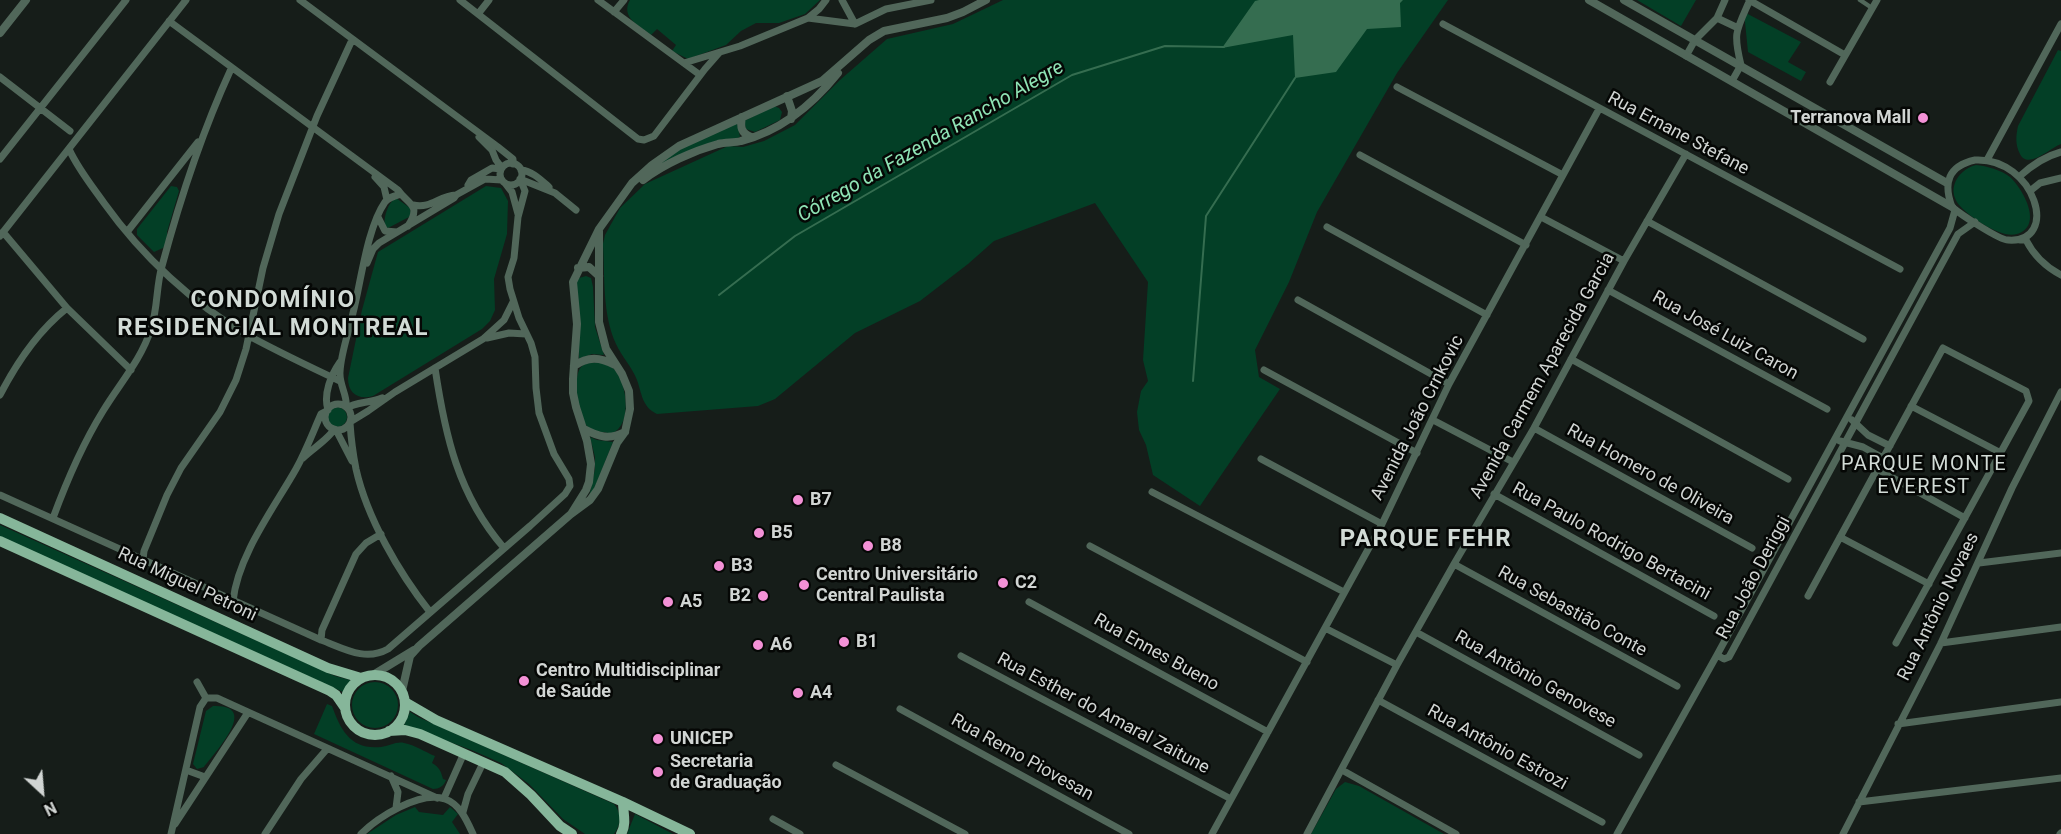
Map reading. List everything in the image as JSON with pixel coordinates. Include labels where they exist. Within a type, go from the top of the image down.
[{"type":"main road","name":"Rua Miguel Petroni","points":[[0,518],[328,668],[361,678]]},
{"type":"main road","name":"Rua Miguel Petroni","points":[[0,541],[330,691],[336,695],[345,708]]},
{"type":"main road","points":[[572,834],[560,826],[505,772],[420,734],[405,730],[389,731],[378,735],[366,734],[356,728],[345,708],[352,686],[361,678],[373,675],[384,676],[395,682],[404,697],[436,720],[690,834]]},
{"type":"main road","points":[[389,731],[398,724],[404,714],[404,697]]},
{"type":"main road","points":[[621,834],[625,822],[623,802]]},
{"type":"street","points":[[0,33],[26,0]]},
{"type":"street","points":[[0,159],[126,0]]},
{"type":"street","points":[[131,370],[68,308],[2,234],[186,0]]},
{"type":"street","points":[[300,0],[513,159],[513,164]]},
{"type":"street","points":[[460,0],[634,137],[644,140],[654,136],[719,53]]},
{"type":"street","points":[[478,14],[489,0]]},
{"type":"street","points":[[598,0],[700,75]]},
{"type":"street","points":[[614,12],[624,0]]},
{"type":"street","points":[[684,63],[719,53],[808,18],[826,0]]},
{"type":"street","points":[[842,0],[855,24]]},
{"type":"street","points":[[808,18],[855,24],[886,9],[932,0]]},
{"type":"street","points":[[622,197],[647,176],[673,163],[710,147],[741,141],[791,119],[805,109],[869,40],[884,31],[947,18],[986,0]]},
{"type":"street","points":[[1589,0],[1999,237],[2026,240],[2035,254],[2050,269],[2061,275]]},
{"type":"street","points":[[1624,0],[1947,183]]},
{"type":"street","points":[[1686,56],[1695,40],[1717,18],[1725,0]]},
{"type":"street","points":[[1860,0],[1872,8]]},
{"type":"street","points":[[1830,82],[1877,0]]},
{"type":"street","points":[[1732,81],[1740,65],[1736,48],[1736,27],[1749,1],[1845,56]]},
{"type":"street","points":[[1717,18],[1736,27]]},
{"type":"street","points":[[169,21],[231,69],[398,189],[412,205],[414,215],[408,226]]},
{"type":"street","name":"Rua Ernane Stefane","points":[[1443,24],[1900,269]]},
{"type":"street","points":[[1987,160],[2061,24]]},
{"type":"street","points":[[143,559],[144,551],[167,495],[181,468],[220,412],[229,395],[246,349],[263,268],[279,214],[313,127],[352,40]]},
{"type":"street","points":[[571,514],[586,490],[591,472],[591,457],[573,393],[577,324],[573,282],[599,229],[632,183],[679,146],[822,81],[851,58]]},
{"type":"street","points":[[53,518],[68,476],[83,445],[131,370],[151,329],[158,298],[161,269],[202,137],[231,69]]},
{"type":"street","points":[[0,77],[70,131]]},
{"type":"street","points":[[1397,87],[1563,174]]},
{"type":"street","points":[[787,96],[792,111],[791,119]]},
{"type":"street","name":"Avenida João Crnkovic","points":[[1212,834],[1382,524],[1449,384],[1599,109]]},
{"type":"street","points":[[742,117],[742,130],[750,137]]},
{"type":"street","points":[[474,130],[492,150],[502,169]]},
{"type":"street","points":[[127,232],[202,137]]},
{"type":"street","points":[[69,150],[84,175],[127,232],[161,269],[188,293],[248,335],[340,381]]},
{"type":"street","points":[[2020,176],[2052,155],[2061,152]]},
{"type":"street","name":"Avenida Carmem Aparecida Garcia","points":[[1307,834],[1397,665],[1534,428],[1624,261],[1686,154]]},
{"type":"street","points":[[1360,155],[1526,245]]},
{"type":"street","points":[[1954,209],[1947,194],[1947,183],[1958,166],[1975,160],[1987,160],[2004,166],[2020,176],[2031,191],[2037,218],[2030,234],[2035,249],[2050,269]]},
{"type":"street","points":[[518,217],[512,192],[500,175],[507,164],[527,170],[576,210]]},
{"type":"street","points":[[467,188],[471,180],[486,171],[494,167],[502,169]]},
{"type":"street","points":[[367,168],[384,187],[387,200]]},
{"type":"street","points":[[0,495],[321,640],[362,655],[375,655],[388,649],[565,494],[570,486],[569,479],[554,454],[539,413],[535,357],[513,302],[508,277],[517,241],[518,217],[524,195],[524,186],[520,179],[521,170]]},
{"type":"street","points":[[2031,191],[2040,183],[2061,178]]},
{"type":"street","points":[[363,271],[376,246],[467,188],[485,179],[515,184],[520,179]]},
{"type":"street","points":[[520,179],[555,193]]},
{"type":"street","points":[[524,195],[546,188]]},
{"type":"street","points":[[401,194],[387,200],[378,217],[366,252],[341,360],[340,381],[351,414],[356,469],[365,498],[381,534],[430,612]]},
{"type":"street","points":[[412,205],[426,207],[447,196],[456,195]]},
{"type":"street","name":"Rua João Deriggi","points":[[1954,209],[1950,228],[1717,655],[1724,659],[1730,657],[1958,234],[1975,222]]},
{"type":"street","points":[[378,217],[385,231],[399,231]]},
{"type":"street","points":[[1541,217],[1624,261]]},
{"type":"street","points":[[1647,220],[1863,339]]},
{"type":"street","points":[[1327,227],[1487,315]]},
{"type":"street","points":[[404,697],[410,656],[571,514],[590,500],[598,489],[617,443],[625,432],[631,398],[601,335],[598,311],[599,229]]},
{"type":"street","points":[[2014,240],[2030,234]]},
{"type":"street","points":[[578,268],[589,267],[599,276]]},
{"type":"street","name":"Rua José Luiz Caron","points":[[1608,290],[1827,410]]},
{"type":"street","points":[[1298,300],[1449,384]]},
{"type":"street","points":[[335,430],[344,429],[350,422],[396,392],[483,339],[504,320],[513,302]]},
{"type":"street","points":[[0,395],[20,360],[50,321],[68,308]]},
{"type":"street","points":[[483,339],[509,333],[526,334]]},
{"type":"street","points":[[1808,597],[1943,348],[2026,391],[2029,401],[1896,643]]},
{"type":"street","points":[[574,366],[597,357],[616,365]]},
{"type":"street","points":[[1571,359],[1788,479]]},
{"type":"street","points":[[341,360],[332,377],[326,401],[326,422],[335,430],[356,469]]},
{"type":"street","points":[[435,368],[448,444],[463,484],[504,548]]},
{"type":"street","points":[[1264,370],[1417,453]]},
{"type":"street","points":[[233,601],[236,585],[247,556],[300,462],[321,414],[334,405],[347,407],[352,404],[373,402],[396,392]]},
{"type":"street","name":"Rua Antônio Novaes","points":[[1843,834],[1941,643],[2012,488],[2061,393]]},
{"type":"street","points":[[1911,406],[2001,453]]},
{"type":"street","points":[[1848,417],[1868,435],[1890,446]]},
{"type":"street","points":[[1433,420],[1513,462]]},
{"type":"street","name":"Rua Homero de Oliveira","points":[[1534,428],[1752,548]]},
{"type":"street","points":[[584,429],[600,437],[613,437],[625,432]]},
{"type":"street","points":[[300,462],[314,447],[332,436],[335,430]]},
{"type":"street","points":[[1835,439],[1863,447],[1883,458]]},
{"type":"street","points":[[1261,459],[1382,524]]},
{"type":"street","points":[[1877,469],[1965,518]]},
{"type":"street","points":[[1152,492],[1344,592]]},
{"type":"street","name":"Rua Paulo Rodrigo Bertacini","points":[[1494,494],[1714,616]]},
{"type":"street","points":[[321,640],[322,630],[356,554],[366,543],[381,534]]},
{"type":"street","points":[[1840,537],[1929,584]]},
{"type":"street","points":[[1090,546],[1307,662]]},
{"type":"street","points":[[1979,563],[2061,553]]},
{"type":"street","name":"Rua Sebastião Conte","points":[[1454,564],[1677,686]]},
{"type":"street","name":"Rua Ennes Bueno","points":[[1029,602],[1268,732]]},
{"type":"street","points":[[1941,643],[2061,627]]},
{"type":"street","points":[[1325,628],[1397,665]]},
{"type":"street","name":"Rua Antônio Genovese","points":[[1416,632],[1639,755]]},
{"type":"street","points":[[373,675],[419,646]]},
{"type":"street","points":[[1617,834],[1717,655]]},
{"type":"street","name":"Rua Esther do Amaral Zaitune","points":[[961,656],[1231,799]]},
{"type":"street","points":[[197,682],[206,698]]},
{"type":"street","points":[[206,698],[217,698],[247,714],[440,798],[463,812],[473,834]]},
{"type":"street","points":[[171,831],[200,707],[206,698]]},
{"type":"street","name":"Rua Antônio Estrozi","points":[[1378,700],[1602,822]]},
{"type":"street","points":[[1898,724],[2061,702]]},
{"type":"street","name":"Rua Remo Piovesan","points":[[900,709],[1129,834]]},
{"type":"street","points":[[171,831],[247,714]]},
{"type":"street","points":[[265,834],[290,794],[327,749]]},
{"type":"street","points":[[440,798],[464,753]]},
{"type":"street","points":[[463,812],[468,794],[483,762]]},
{"type":"street","points":[[836,765],[965,834]]},
{"type":"street","points":[[186,770],[205,777]]},
{"type":"street","points":[[1342,770],[1456,834]]},
{"type":"street","points":[[391,776],[398,792],[396,808]]},
{"type":"street","points":[[1859,802],[2061,778]]},
{"type":"street","points":[[361,834],[396,808],[421,800],[440,798]]},
{"type":"street","points":[[773,819],[801,834]]},
{"type":"shaded area","points":[[630,0],[820,0],[805,14],[779,23],[756,23],[741,31],[726,45],[688,59],[672,51],[676,45],[657,29],[651,35],[632,20],[627,11]]},
{"type":"shaded area","points":[[1003,0],[1448,0],[1397,73],[1317,212],[1289,282],[1255,350],[1259,377],[1280,389],[1200,506],[1153,475],[1146,445],[1139,430],[1137,412],[1141,391],[1148,381],[1143,360],[1148,282],[1095,203],[994,241],[920,301],[855,333],[775,399],[758,406],[657,414],[645,404],[635,375],[616,344],[606,307],[603,244],[605,235],[620,208],[645,184],[728,146],[743,147],[764,141],[795,125],[840,80],[887,39],[953,24]]},
{"type":"shaded area","points":[[1403,0],[1400,3],[1401,27],[1367,29],[1336,72],[1295,78],[1293,35],[1222,48],[1255,1]]},
{"type":"shaded area","points":[[1637,0],[1696,0],[1681,26]]},
{"type":"shaded area","points":[[1744,12],[1801,42],[1788,62],[1806,72],[1801,81],[1748,52]]},
{"type":"shaded area","points":[[2058,50],[2061,51],[2061,144],[2028,160],[2020,154],[2017,147],[2018,126]]},
{"type":"shaded area","points":[[774,106],[782,112],[780,120],[755,132],[746,129],[744,121]]},
{"type":"shaded area","points":[[737,122],[740,137],[661,166],[658,164],[685,146]]},
{"type":"shaded area","points":[[1976,165],[1998,170],[2015,183],[2025,198],[2030,216],[2025,230],[2011,235],[1995,231],[1972,217],[1956,201],[1955,182],[1963,171]]},
{"type":"shaded area","points":[[171,186],[177,187],[179,191],[167,232],[167,242],[163,248],[154,252],[137,235],[137,229]]},
{"type":"shaded area","points":[[486,186],[501,188],[508,201],[507,234],[494,279],[495,310],[490,321],[482,329],[373,396],[363,397],[355,394],[348,384],[348,378],[362,310],[378,252]]},
{"type":"shaded area","points":[[396,198],[410,208],[411,213],[409,217],[388,228],[385,227],[385,215],[388,207]]},
{"type":"shaded area","points":[[586,276],[591,278],[595,327],[604,355],[592,354],[579,359],[576,281]]},
{"type":"shaded area","points":[[598,362],[615,370],[622,383],[626,401],[626,410],[621,425],[611,433],[596,431],[588,427],[583,420],[579,405],[578,372],[585,364]]},
{"type":"shaded area","points":[[337,407],[344,410],[347,417],[344,424],[337,427],[330,424],[327,417],[330,410]]},
{"type":"shaded area","points":[[590,437],[613,442],[589,497],[595,469],[595,457]]},
{"type":"shaded area","points":[[0,525],[335,676],[350,680],[350,682],[343,692],[0,537]]},
{"type":"shaded area","points":[[375,682],[391,689],[398,705],[391,721],[375,728],[359,721],[352,705],[359,689]]},
{"type":"shaded area","points":[[327,704],[332,706],[344,731],[355,742],[371,747],[404,743],[435,756],[432,763],[446,780],[444,784],[433,789],[314,734]]},
{"type":"shaded area","points":[[213,706],[227,707],[233,713],[234,720],[231,730],[217,751],[204,767],[197,769],[193,764],[206,711]]},
{"type":"shaded area","points":[[410,712],[614,804],[619,815],[619,823],[614,834],[585,834],[563,819],[529,784],[501,763],[404,725]]},
{"type":"shaded area","points":[[1345,782],[1359,786],[1444,834],[1311,834],[1336,789]]},
{"type":"shaded area","points":[[415,807],[419,812],[443,815],[450,807],[458,814],[452,822],[460,834],[367,834],[396,815]]},
{"type":"shaded area","points":[[635,814],[637,815],[673,834],[627,834]]},
{"type":"waterway","name":"Córrego da Fazenda Rancho Alegre","points":[[719,295],[795,236],[1072,75],[1165,46],[1224,47]]},
{"type":"waterway","points":[[1193,381],[1206,216],[1295,78]]},
{"type":"place","name":"Terranova Mall","points":[[1923,118]]},
{"type":"place","name":"B7","points":[[798,500]]},
{"type":"place","name":"B5","points":[[759,533]]},
{"type":"place","name":"B8","points":[[868,546]]},
{"type":"place","name":"B3","points":[[719,566]]},
{"type":"place","name":"C2","points":[[1003,583]]},
{"type":"place","name":"Centro Universitário Central Paulista","points":[[804,585]]},
{"type":"place","name":"B2","points":[[763,596]]},
{"type":"place","name":"A5","points":[[668,602]]},
{"type":"place","name":"B1","points":[[844,642]]},
{"type":"place","name":"A6","points":[[758,645]]},
{"type":"place","name":"Centro Multidisciplinar de Saúde","points":[[524,681]]},
{"type":"place","name":"A4","points":[[798,693]]},
{"type":"place","name":"UNICEP","points":[[658,739]]},
{"type":"place","name":"Secretaria de Graduação","points":[[658,772]]},
{"type":"district","name":"CONDOMÍNIO RESIDENCIAL MONTREAL","points":[[273,315]]},
{"type":"district","name":"PARQUE MONTE EVEREST","points":[[1924,476]]},
{"type":"district","name":"PARQUE FEHR","points":[[1426,540]]}]
